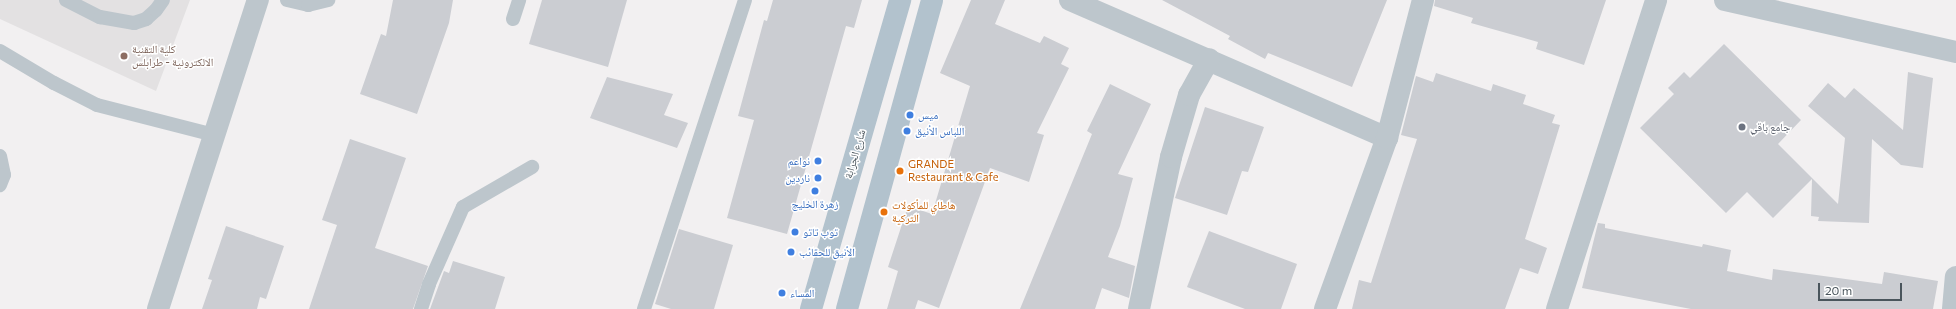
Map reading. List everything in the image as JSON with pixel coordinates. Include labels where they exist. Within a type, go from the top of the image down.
[{"type":"main road","name":"شارع الجرابة","points":[[811,309],[900,0]]},
{"type":"main road","points":[[847,309],[932,0]]},
{"type":"street","points":[[158,309],[258,0]]},
{"type":"street","points":[[1070,0],[1209,59],[1388,138]]},
{"type":"street","points":[[1325,309],[1388,138],[1423,0]]},
{"type":"street","points":[[1557,309],[1656,0]]},
{"type":"street","points":[[1725,0],[1956,52]]},
{"type":"street","points":[[1139,309],[1177,136],[1189,95],[1209,59]]},
{"type":"street","points":[[1954,309],[1956,277]]},
{"type":"lane","points":[[66,0],[100,17],[134,23],[146,19],[156,10],[163,0]]},
{"type":"lane","points":[[287,0],[308,5],[328,0]]},
{"type":"lane","points":[[513,19],[519,0]]},
{"type":"lane","points":[[644,309],[746,0]]},
{"type":"lane","points":[[0,51],[54,83],[97,105],[214,135]]},
{"type":"lane","points":[[0,156],[4,175],[0,185]]},
{"type":"lane","points":[[421,309],[429,284],[463,207],[532,167]]},
{"type":"shaded area","name":"كلية التقنية الالكترونية - طرابلس","points":[[0,0],[190,0],[156,91],[0,19]]},
{"type":"building","points":[[393,0],[453,0],[449,23],[417,114],[360,94],[381,34],[386,36]]},
{"type":"building","points":[[542,0],[627,0],[608,67],[529,44]]},
{"type":"building","points":[[773,0],[862,0],[854,28],[846,26],[787,234],[727,218],[754,120],[738,116],[764,20],[767,21]]},
{"type":"building","points":[[971,0],[1005,0],[995,24],[1040,43],[1044,36],[1069,48],[1061,64],[1069,68],[1037,133],[1044,135],[1029,182],[990,168],[939,308],[918,300],[915,309],[887,309],[898,271],[888,267],[908,206],[932,214],[970,86],[940,73]]},
{"type":"building","points":[[1162,0],[1387,0],[1352,87],[1268,53],[1265,59],[1228,39],[1230,36]]},
{"type":"building","points":[[1435,0],[1606,0],[1584,65],[1536,49],[1538,42],[1471,23],[1473,18],[1434,6]]},
{"type":"building","points":[[1724,44],[1801,120],[1778,144],[1838,204],[1845,138],[1808,106],[1828,83],[1845,98],[1854,88],[1903,130],[1908,72],[1933,78],[1923,168],[1901,165],[1872,139],[1869,223],[1818,221],[1819,217],[1811,216],[1812,179],[1773,218],[1747,192],[1726,213],[1640,128],[1674,94],[1668,88],[1684,72],[1690,78]]},
{"type":"building","points":[[1436,73],[1491,91],[1493,84],[1526,95],[1523,104],[1555,115],[1552,123],[1560,125],[1525,239],[1547,248],[1538,274],[1520,268],[1505,309],[1352,309],[1359,280],[1371,283],[1417,139],[1401,135],[1416,76],[1433,82]]},
{"type":"building","points":[[607,77],[673,94],[664,115],[688,123],[677,148],[590,118]]},
{"type":"building","points":[[1110,84],[1151,104],[1118,174],[1133,178],[1120,226],[1108,257],[1135,266],[1129,298],[1102,288],[1095,309],[1020,309],[1092,134],[1087,131]]},
{"type":"building","points":[[1205,107],[1264,127],[1248,172],[1242,171],[1227,215],[1175,198]]},
{"type":"building","points":[[350,139],[406,158],[375,248],[428,266],[413,309],[309,309],[337,225],[322,220]]},
{"type":"building","points":[[1598,223],[1605,224],[1605,228],[1702,247],[1703,244],[1731,250],[1727,271],[1772,280],[1773,269],[1882,284],[1884,272],[1938,281],[1933,309],[1691,309],[1582,288]]},
{"type":"building","points":[[226,226],[284,246],[266,299],[260,297],[257,309],[202,309],[212,280],[208,279]]},
{"type":"building","points":[[679,229],[733,245],[714,309],[671,309],[655,304]]},
{"type":"building","points":[[1209,231],[1297,264],[1281,309],[1245,309],[1187,287]]},
{"type":"building","points":[[453,261],[505,277],[495,309],[430,309],[444,271],[449,273]]},
{"type":"place","name":"كلية التقنية الالكترونية - طرابلس","points":[[124,56]]},
{"type":"place","name":"ميس","points":[[910,115]]},
{"type":"place","name":"جامع باقي","points":[[1742,127]]},
{"type":"place","name":"اللباس الأنيق","points":[[907,131]]},
{"type":"place","name":"نواعم","points":[[818,161]]},
{"type":"place","name":"GRANDE Restaurant & Cafe","points":[[900,171]]},
{"type":"place","name":"ناردين","points":[[818,178]]},
{"type":"place","name":"زهرة الخليج","points":[[815,191]]},
{"type":"place","name":"هاطاي للمأكولات التركية","points":[[884,212]]},
{"type":"place","name":"توب تاتو","points":[[795,232]]},
{"type":"place","name":"الأنيق للحقائب","points":[[791,252]]},
{"type":"place","name":"المساء","points":[[782,293]]}]
